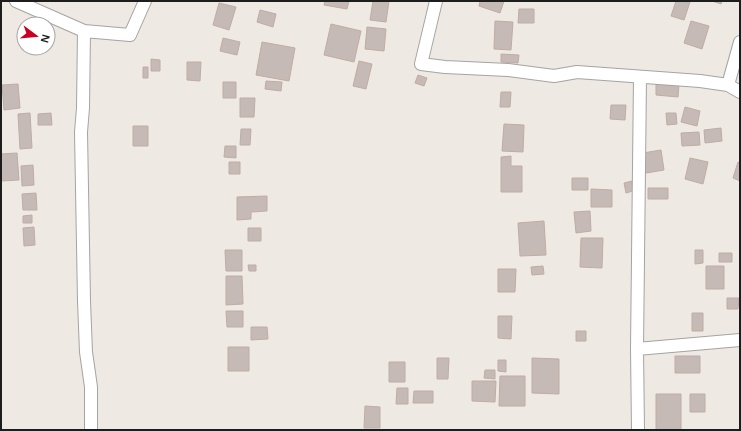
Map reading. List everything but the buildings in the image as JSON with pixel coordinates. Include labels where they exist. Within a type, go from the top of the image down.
[{"type":"street","points":[[16,1],[84,31],[130,35],[145,1]]},
{"type":"street","points":[[436,1],[421,64],[445,67],[508,70],[554,76],[577,72],[700,81],[728,85],[740,92]]},
{"type":"street","points":[[84,31],[82,132],[84,294],[86,352],[91,387],[91,430]]},
{"type":"street","points":[[728,85],[740,42]]},
{"type":"street","points":[[638,430],[637,349],[640,77]]},
{"type":"street","points":[[637,349],[740,340]]}]
